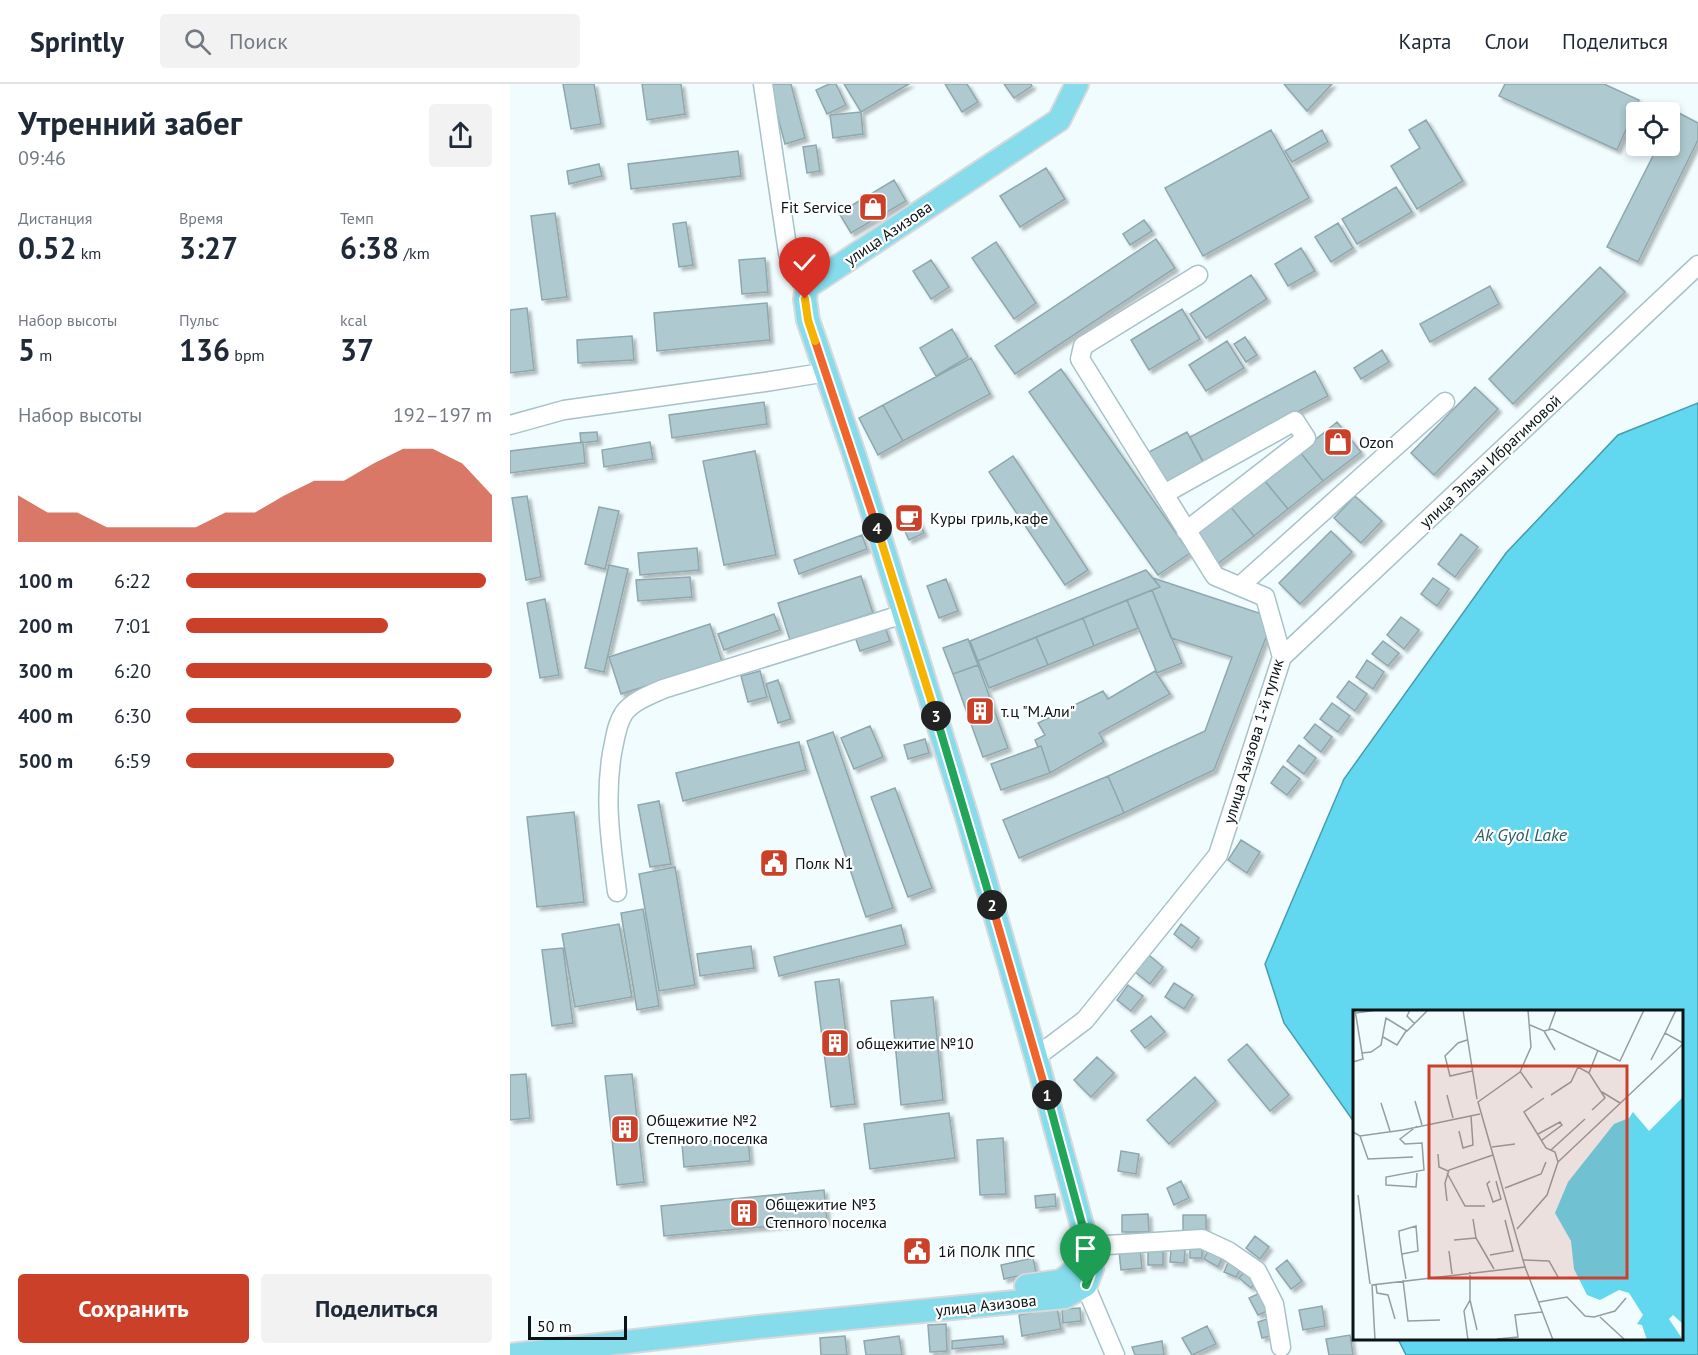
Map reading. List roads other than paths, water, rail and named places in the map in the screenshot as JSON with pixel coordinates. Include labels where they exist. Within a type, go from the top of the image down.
[{"type":"main road","name":"улица Азизова","points":[[800,280],[1054,112],[1068,84]]},
{"type":"main road","name":"улица Азизова","points":[[510,1355],[746,1328],[1065,1297],[1082,1262],[1036,1057],[967,817],[855,457],[808,320],[805,299],[807,287],[1059,120],[1077,84]]},
{"type":"main road","points":[[800,280],[793,294],[791,309],[848,467],[969,856],[1082,1262]]},
{"type":"main road","name":"улица Азизова","points":[[510,1344],[1048,1284],[1061,1281],[1082,1262]]},
{"type":"street","points":[[763,84],[788,253],[800,280]]},
{"type":"street","name":"улица Эльзы Ибрагимовой","points":[[1282,657],[1698,265]]},
{"type":"street","name":"улица Азизова 1-й тупик","points":[[1036,1057],[1085,1020],[1218,855],[1282,657],[1265,597],[1215,576],[1080,359],[1083,346],[1198,275]]},
{"type":"street","points":[[510,425],[564,410],[814,374]]},
{"type":"street","points":[[1240,586],[1445,402]]},
{"type":"street","points":[[1164,494],[1295,421],[1306,438],[1186,531]]},
{"type":"street","points":[[617,892],[610,836],[607,783],[615,735],[624,714],[631,705],[663,688],[894,617]]},
{"type":"street","points":[[1115,1355],[1082,1262],[1202,1239],[1228,1251],[1257,1271],[1274,1304],[1281,1347]]},
{"type":"water","name":"Ak Gyol Lake","points":[[1698,403],[1698,1355],[1406,1355],[1398,1340],[1683,1340],[1683,1010],[1353,1010],[1353,1121],[1284,1023],[1265,964],[1344,779],[1506,553],[1618,435]]},
{"type":"place","name":"Fit Service","points":[[873,207]]},
{"type":"place","name":"Ozon","points":[[1338,442]]},
{"type":"place","name":"Куры гриль,кафе","points":[[909,518]]},
{"type":"place","name":"т.ц \"М.Али\"","points":[[980,711]]},
{"type":"place","name":"Полк N1","points":[[774,863]]},
{"type":"place","name":"общежитие №10","points":[[835,1043]]},
{"type":"place","name":"Общежитие №2 Степного поселка","points":[[625,1129]]},
{"type":"place","name":"Общежитие №3 Степного поселка","points":[[744,1213]]},
{"type":"place","name":"1й ПОЛК ППС","points":[[917,1251]]}]
